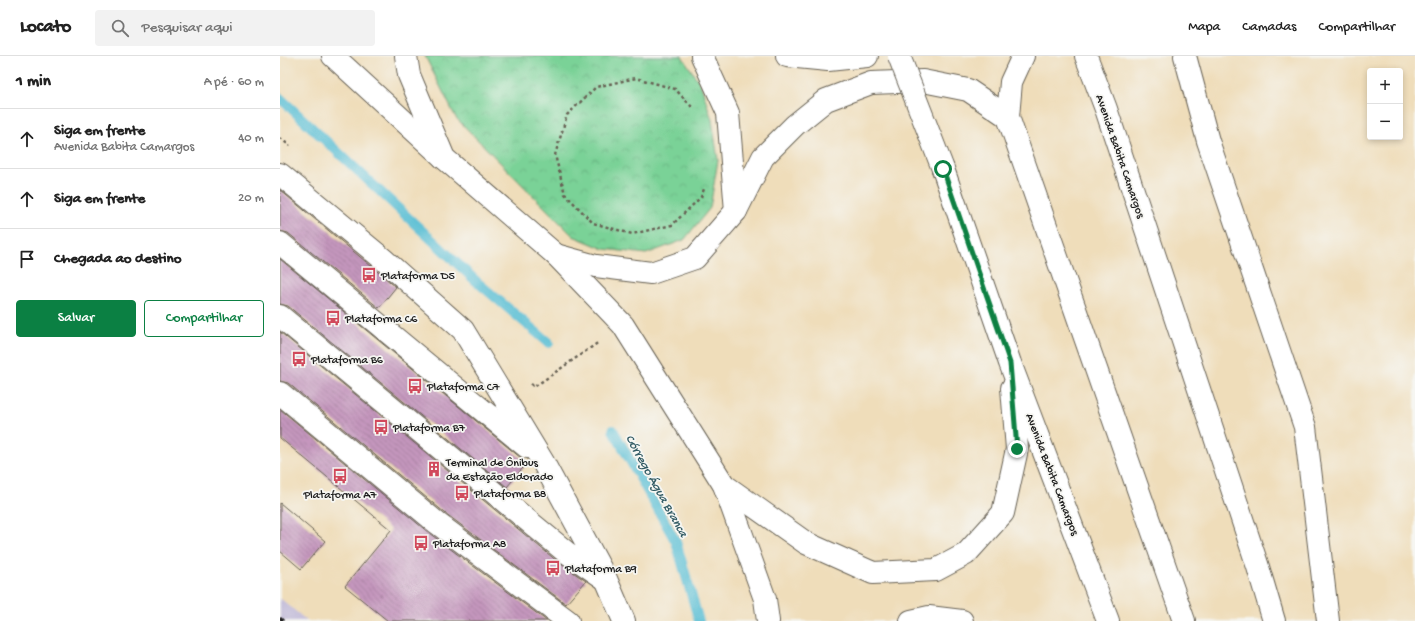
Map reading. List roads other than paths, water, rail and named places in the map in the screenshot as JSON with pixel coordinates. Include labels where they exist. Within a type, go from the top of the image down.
[{"type":"main road","points":[[333,56],[444,158],[556,255],[623,325],[724,485],[765,599],[768,621]]},
{"type":"main road","points":[[406,56],[409,75],[444,158]]},
{"type":"main road","points":[[702,56],[728,113],[736,211]]},
{"type":"main road","points":[[787,56],[828,60],[867,56]]},
{"type":"main road","name":"Avenida Babita Camargos","points":[[899,56],[943,169],[1010,363],[1108,621]]},
{"type":"main road","points":[[1023,56],[1011,82],[1008,116],[1184,621]]},
{"type":"main road","name":"Avenida Babita Camargos","points":[[1086,56],[1106,109],[1258,567],[1274,621]]},
{"type":"main road","points":[[1185,56],[1208,141],[1305,427],[1328,621]]},
{"type":"main road","points":[[556,255],[596,266],[651,274],[695,258],[736,211],[763,157],[795,125],[826,100],[871,84],[923,81],[968,90],[1008,116]]},
{"type":"main road","points":[[280,174],[383,259],[464,330],[543,462],[606,579],[624,621]]},
{"type":"main road","points":[[280,243],[512,434],[543,462]]},
{"type":"main road","points":[[280,316],[566,552],[606,579]]},
{"type":"main road","points":[[724,485],[806,543],[873,573],[936,570],[966,554],[1003,513],[1017,449],[1010,363]]},
{"type":"main road","points":[[280,393],[437,523],[568,621]]},
{"type":"main road","points":[[911,621],[929,617],[962,621]]},
{"type":"waterway","points":[[280,98],[476,281],[549,343]]},
{"type":"waterway","name":"Córrego Água Branca","points":[[613,430],[676,542],[699,621]]},
{"type":"railway","points":[[280,618],[283,621]]},
{"type":"place","name":"Plataforma D5","points":[[369,275]]},
{"type":"place","name":"Plataforma C6","points":[[333,318]]},
{"type":"place","name":"Plataforma B6","points":[[299,359]]},
{"type":"place","name":"Plataforma C7","points":[[415,386]]},
{"type":"place","name":"Plataforma B7","points":[[381,427]]},
{"type":"place","name":"Terminal de Ônibus da Estação Eldorado","points":[[434,469]]},
{"type":"place","name":"Plataforma A7","points":[[340,476]]},
{"type":"place","name":"Plataforma B8","points":[[462,493]]},
{"type":"place","name":"Plataforma A8","points":[[421,543]]},
{"type":"place","name":"Plataforma B9","points":[[553,568]]}]
